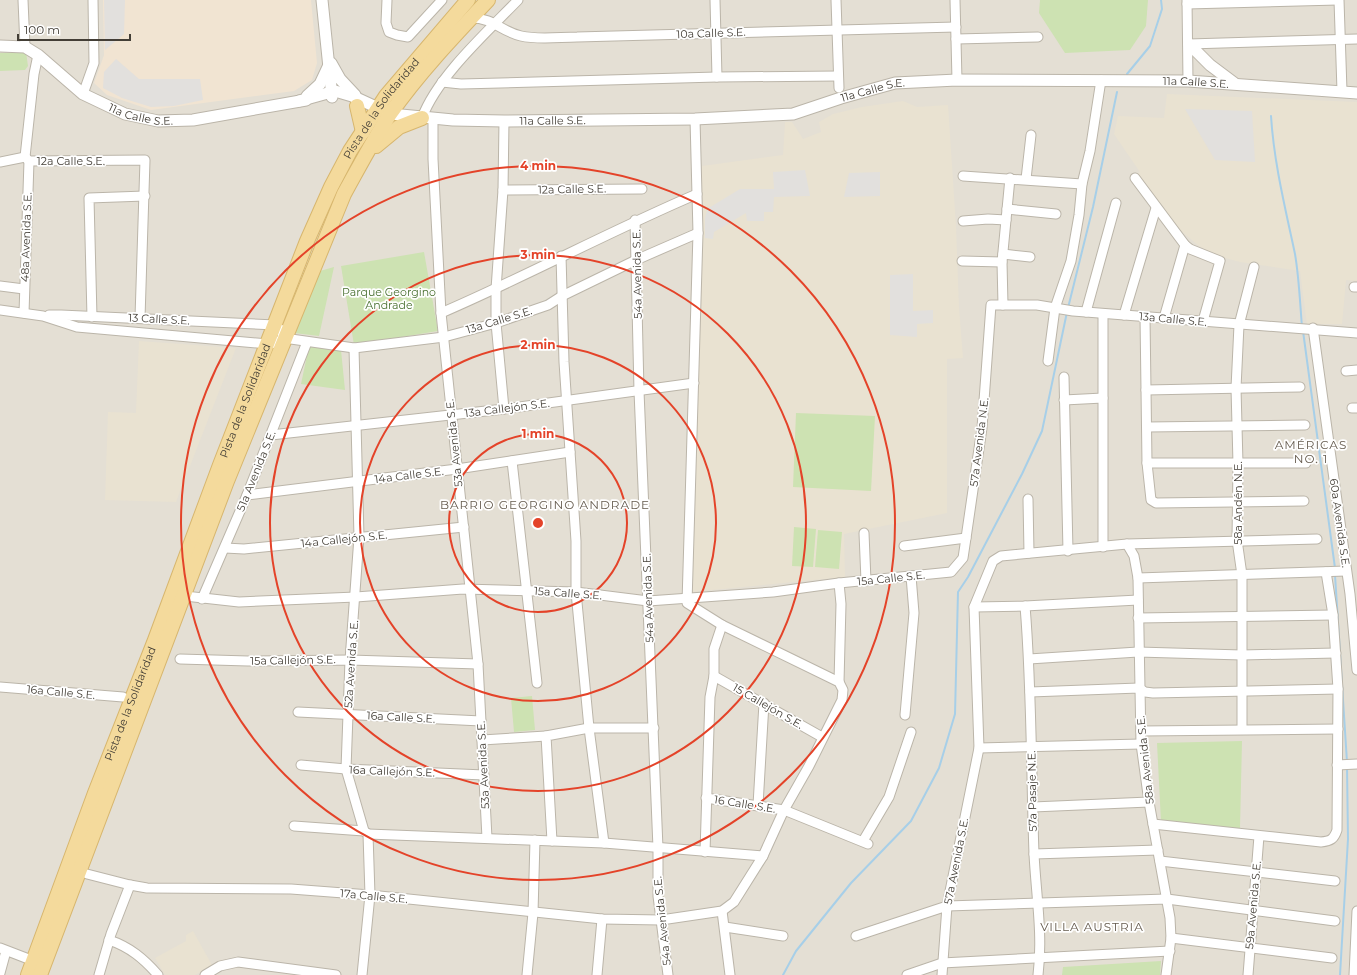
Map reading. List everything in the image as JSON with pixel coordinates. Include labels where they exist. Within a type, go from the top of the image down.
[{"type":"main road","name":"Pista de la Solidaridad","points":[[86,836],[189,547],[307,241],[331,186],[386,96],[468,0]]},
{"type":"main road","name":"Pista de la Solidaridad","points":[[86,836],[176,618],[284,338],[344,194],[364,157],[391,114],[419,78],[488,0]]},
{"type":"main road","points":[[363,132],[360,102],[374,101],[386,96]]},
{"type":"main road","points":[[364,157],[399,127],[428,118]]},
{"type":"main road","name":"Pista de la Solidaridad","points":[[19,975],[170,576],[176,562],[189,547]]},
{"type":"main road","name":"Pista de la Solidaridad","points":[[48,975],[164,666],[176,618]]},
{"type":"main road","points":[[28,975],[86,836]]},
{"type":"main road","points":[[40,975],[86,836]]},
{"type":"street","points":[[0,46],[24,47],[23,0]]},
{"type":"street","points":[[83,94],[94,63],[93,0]]},
{"type":"street","points":[[322,0],[329,58],[331,95]]},
{"type":"street","points":[[387,0],[386,23],[389,32],[397,35],[408,36],[442,0]]},
{"type":"street","points":[[428,118],[428,102],[442,82],[495,23],[518,0]]},
{"type":"street","points":[[715,0],[717,77]]},
{"type":"street","points":[[836,0],[838,88]]},
{"type":"street","points":[[955,0],[957,80]]},
{"type":"street","points":[[1188,81],[1189,44],[1187,2],[1338,0],[1341,39],[1342,92]]},
{"type":"street","name":"10a Calle S.E.","points":[[471,18],[483,18],[495,23],[508,32],[522,36],[578,37],[956,27]]},
{"type":"street","points":[[956,39],[1038,37]]},
{"type":"street","points":[[1189,44],[1357,39]]},
{"type":"street","points":[[1189,44],[1210,66],[1234,84]]},
{"type":"street","name":"11a Calle S.E.","points":[[24,47],[38,56],[83,94],[125,114],[158,121],[193,120],[331,95],[344,100],[360,102],[376,111],[428,118],[504,121],[695,119],[793,114],[841,98],[895,83],[957,80],[1188,81],[1357,93]]},
{"type":"street","name":"48a Avenida S.E.","points":[[24,313],[27,159],[34,74],[38,56]]},
{"type":"street","points":[[299,101],[320,84],[326,72],[329,58]]},
{"type":"street","points":[[329,58],[340,79],[360,102]]},
{"type":"street","points":[[442,82],[461,84],[717,77],[838,76]]},
{"type":"street","points":[[1048,361],[1064,310],[1079,215],[1082,184],[1090,151],[1101,80]]},
{"type":"street","name":"53a Avenida S.E.","points":[[428,118],[433,159],[441,313],[478,664],[487,838]]},
{"type":"street","points":[[695,119],[698,233],[690,566],[687,603],[722,625],[839,682]]},
{"type":"street","points":[[504,121],[502,190],[496,289],[496,323],[504,409]]},
{"type":"street","points":[[1026,179],[1031,134]]},
{"type":"street","name":"12a Calle S.E.","points":[[0,162],[27,159],[145,160],[145,196]]},
{"type":"street","points":[[964,176],[1026,179],[1082,184]]},
{"type":"street","points":[[1003,305],[1003,258],[1010,178]]},
{"type":"street","points":[[1135,178],[1184,245],[1190,249],[1220,261],[1203,321]]},
{"type":"street","name":"12a Calle S.E.","points":[[502,190],[642,188]]},
{"type":"street","points":[[441,313],[496,289],[635,220],[697,194]]},
{"type":"street","points":[[92,316],[89,198],[145,196],[140,318]]},
{"type":"street","points":[[1086,312],[1116,203]]},
{"type":"street","points":[[1124,314],[1156,208]]},
{"type":"street","points":[[1007,209],[1056,214]]},
{"type":"street","points":[[963,221],[988,219],[1006,220]]},
{"type":"street","name":"54a Avenida S.E.","points":[[635,220],[639,391],[658,848],[657,884],[668,975]]},
{"type":"street","name":"13a Calle S.E.","points":[[284,338],[354,348],[444,337],[496,323],[548,304],[636,260],[698,233]]},
{"type":"street","points":[[1164,318],[1184,245]]},
{"type":"street","points":[[561,256],[567,400],[576,541],[576,592],[589,728],[604,843]]},
{"type":"street","points":[[962,261],[1030,257]]},
{"type":"street","name":"58a Andén N.E.","points":[[1242,729],[1242,575],[1237,540],[1238,464],[1236,388],[1239,325],[1254,266]]},
{"type":"street","points":[[0,286],[24,289]]},
{"type":"street","name":"13a Calle S.E.","points":[[990,306],[1037,305],[1064,310],[1103,314],[1124,314],[1239,325],[1306,328],[1357,333]]},
{"type":"street","name":"57a Avenida N.E.","points":[[951,572],[963,558],[966,538],[982,428],[990,306]]},
{"type":"street","name":"13 Calle S.E.","points":[[0,310],[43,316],[78,327],[268,344]]},
{"type":"street","name":"13 Calle S.E.","points":[[43,316],[61,314],[275,325]]},
{"type":"street","points":[[1102,547],[1103,314]]},
{"type":"street","points":[[1145,317],[1147,463],[1151,500],[1156,503],[1304,501]]},
{"type":"street","points":[[197,338],[199,321]]},
{"type":"street","points":[[268,344],[275,343],[284,338],[280,329],[275,325]]},
{"type":"street","name":"60a Avenida S.E.","points":[[1306,328],[1343,571],[1353,594],[1357,670]]},
{"type":"street","name":"51a Avenida S.E.","points":[[202,599],[247,495],[307,342]]},
{"type":"street","name":"52a Avenida S.E.","points":[[354,348],[358,427],[357,482],[360,537],[350,660],[346,769],[366,833],[370,895],[362,975]]},
{"type":"street","points":[[1346,371],[1357,370]]},
{"type":"street","points":[[1064,377],[1068,551]]},
{"type":"street","name":"13a Callejón S.E.","points":[[271,435],[358,427],[694,383]]},
{"type":"street","points":[[1146,390],[1300,387]]},
{"type":"street","points":[[1064,400],[1103,398]]},
{"type":"street","points":[[1146,427],[1305,425]]},
{"type":"street","name":"14a Calle S.E.","points":[[247,495],[457,469],[570,452]]},
{"type":"street","points":[[512,461],[528,590],[537,683]]},
{"type":"street","points":[[1147,463],[1238,464],[1306,462]]},
{"type":"street","points":[[1028,499],[1029,553]]},
{"type":"street","name":"14a Callejón S.E.","points":[[225,548],[244,549],[464,527]]},
{"type":"street","points":[[864,533],[866,581]]},
{"type":"street","points":[[904,546],[966,538]]},
{"type":"street","points":[[1141,744],[979,748],[974,607],[993,562],[1001,556],[1068,551],[1127,544],[1317,539]]},
{"type":"street","name":"58a Avenida S.E.","points":[[1127,544],[1134,556],[1138,578],[1138,652],[1141,744],[1149,802],[1167,899],[1171,938],[1166,975]]},
{"type":"street","points":[[1138,578],[1343,571]]},
{"type":"street","name":"15a Calle S.E.","points":[[184,596],[239,602],[356,597],[470,589],[576,592],[648,601],[773,592],[839,583],[951,572]]},
{"type":"street","points":[[1153,824],[1321,842],[1329,841],[1334,837],[1337,830],[1347,764],[1338,729],[1336,653],[1333,615],[1327,572]]},
{"type":"street","points":[[905,715],[914,613],[911,576]]},
{"type":"street","points":[[730,975],[722,911],[734,902],[763,856],[784,810],[809,766],[842,700],[843,690],[839,682],[841,604],[839,583]]},
{"type":"street","points":[[974,607],[1138,600]]},
{"type":"street","name":"57a Pasaje N.E.","points":[[1025,606],[1029,658],[1034,854],[1040,957],[1038,975]]},
{"type":"street","points":[[1138,618],[1242,615],[1333,615]]},
{"type":"street","points":[[705,852],[710,697],[714,676],[714,649],[722,625]]},
{"type":"street","points":[[1029,658],[1138,652],[1242,655],[1336,653]]},
{"type":"street","name":"15a Callejón S.E.","points":[[180,659],[248,661],[350,660],[478,664]]},
{"type":"street","name":"15 Callejón S.E.","points":[[714,676],[764,703],[822,738]]},
{"type":"street","name":"16a Calle S.E.","points":[[0,687],[123,697]]},
{"type":"street","points":[[1030,692],[1139,688],[1145,692],[1153,693],[1338,689]]},
{"type":"street","points":[[758,805],[764,703]]},
{"type":"street","name":"16a Calle S.E.","points":[[298,712],[481,721]]},
{"type":"street","points":[[482,740],[546,736],[589,728],[654,728]]},
{"type":"street","points":[[1140,731],[1338,729]]},
{"type":"street","name":"16 Calle S.E.","points":[[706,798],[784,810],[865,842],[889,797],[911,732]]},
{"type":"street","points":[[546,736],[552,841]]},
{"type":"street","name":"57a Avenida S.E.","points":[[942,975],[947,906],[979,748]]},
{"type":"street","name":"16a Callejón S.E.","points":[[301,765],[346,769],[484,775]]},
{"type":"street","points":[[1033,807],[1149,802]]},
{"type":"street","points":[[294,826],[366,833],[604,843],[763,856]]},
{"type":"street","name":"59a Avenida S.E.","points":[[1248,975],[1260,836]]},
{"type":"street","points":[[527,975],[533,913],[535,840]]},
{"type":"street","points":[[1034,854],[1158,850]]},
{"type":"street","points":[[1160,861],[1335,881]]},
{"type":"street","name":"17a Calle S.E.","points":[[87,874],[130,885],[200,889],[290,889],[370,895],[533,913],[602,918],[661,920],[722,911]]},
{"type":"street","points":[[99,975],[109,940],[130,885]]},
{"type":"street","points":[[856,936],[947,906],[1167,899],[1335,921]]},
{"type":"street","points":[[1354,975],[1356,961],[1357,911]]},
{"type":"street","points":[[597,975],[602,918]]},
{"type":"street","points":[[725,927],[783,936]]},
{"type":"street","points":[[1171,938],[1332,958]]},
{"type":"street","points":[[109,940],[119,943],[144,958],[158,975]]},
{"type":"street","points":[[0,973],[3,950],[26,958]]},
{"type":"street","points":[[907,975],[942,963],[1170,951]]},
{"type":"street","points":[[205,975],[220,966],[238,962],[336,975]]},
{"type":"shaded area","points":[[0,0],[1357,0],[1357,975],[0,975]]},
{"type":"shaded area","points":[[103,0],[311,0],[317,63],[312,80],[294,91],[151,110],[107,95],[94,83],[104,55]]},
{"type":"shaded area","points":[[104,0],[125,0],[124,34],[105,50]]},
{"type":"shaded area","points":[[116,59],[139,79],[200,79],[203,100],[174,106],[151,107],[122,98],[103,88],[104,72]]},
{"type":"shaded area","points":[[1167,94],[1357,102],[1357,281],[1346,280],[1342,324],[1307,324],[1300,271],[1240,262],[1217,256],[1199,246],[1168,220],[1135,177],[1140,172],[1114,134],[1118,116],[1164,118]]},
{"type":"shaded area","points":[[903,101],[917,107],[948,105],[963,358],[947,359],[947,513],[844,534],[845,577],[691,592],[702,166],[783,155],[785,122],[792,122],[803,139],[821,132],[819,122],[833,114],[862,107]]},
{"type":"shaded area","points":[[1185,109],[1252,111],[1255,162],[1215,160]]},
{"type":"shaded area","points":[[805,170],[810,196],[774,197],[773,212],[764,212],[764,221],[747,221],[746,213],[714,232],[713,239],[705,238],[705,218],[708,208],[740,189],[774,189],[773,172]]},
{"type":"shaded area","points":[[880,172],[880,196],[844,197],[849,173]]},
{"type":"shaded area","points":[[913,274],[913,311],[933,310],[933,323],[917,324],[917,337],[890,335],[890,275]]},
{"type":"shaded area","points":[[139,341],[236,348],[176,502],[105,500],[108,412],[136,413]]},
{"type":"shaded area","points":[[193,931],[212,965],[195,975],[165,975],[155,958],[186,941],[186,935]]},
{"type":"green space","points":[[1040,0],[1148,0],[1146,26],[1130,50],[1065,53],[1039,13]]},
{"type":"green space","points":[[26,52],[28,66],[25,70],[0,71],[0,53]]},
{"type":"green space","name":"Parque Georgino Andrade","points":[[424,252],[438,331],[354,345],[341,266]]},
{"type":"green space","points":[[334,267],[319,336],[294,333],[320,271]]},
{"type":"green space","points":[[309,346],[341,350],[345,390],[301,384]]},
{"type":"green space","points":[[796,413],[875,416],[871,491],[793,487]]},
{"type":"green space","points":[[794,527],[816,529],[813,567],[792,566]]},
{"type":"green space","points":[[818,530],[842,532],[839,569],[815,567]]},
{"type":"green space","points":[[532,696],[535,730],[514,732],[511,698]]},
{"type":"green space","points":[[1242,741],[1240,829],[1161,822],[1157,743]]},
{"type":"green space","points":[[1161,961],[1160,975],[1062,975],[1063,967]]},
{"type":"waterway","points":[[1127,74],[1150,46],[1162,9],[1161,0]]},
{"type":"waterway","points":[[1068,308],[1093,207],[1117,92]]},
{"type":"waterway","points":[[1271,116],[1277,168],[1295,254],[1302,327]]},
{"type":"waterway","points":[[783,975],[796,951],[851,883],[911,821],[939,768],[955,714],[958,592],[968,577],[1022,474],[1042,431],[1067,312]]},
{"type":"waterway","points":[[1303,331],[1335,568]]},
{"type":"waterway","points":[[1335,575],[1347,762]]},
{"type":"waterway","points":[[1340,975],[1348,839],[1347,766]]},
{"type":"district","name":"AMÉRICAS NO. 1","points":[[1311,452]]},
{"type":"district","name":"BARRIO GEORGINO ANDRADE","points":[[545,505]]},
{"type":"district","name":"VILLA AUSTRIA","points":[[1092,927]]}]
